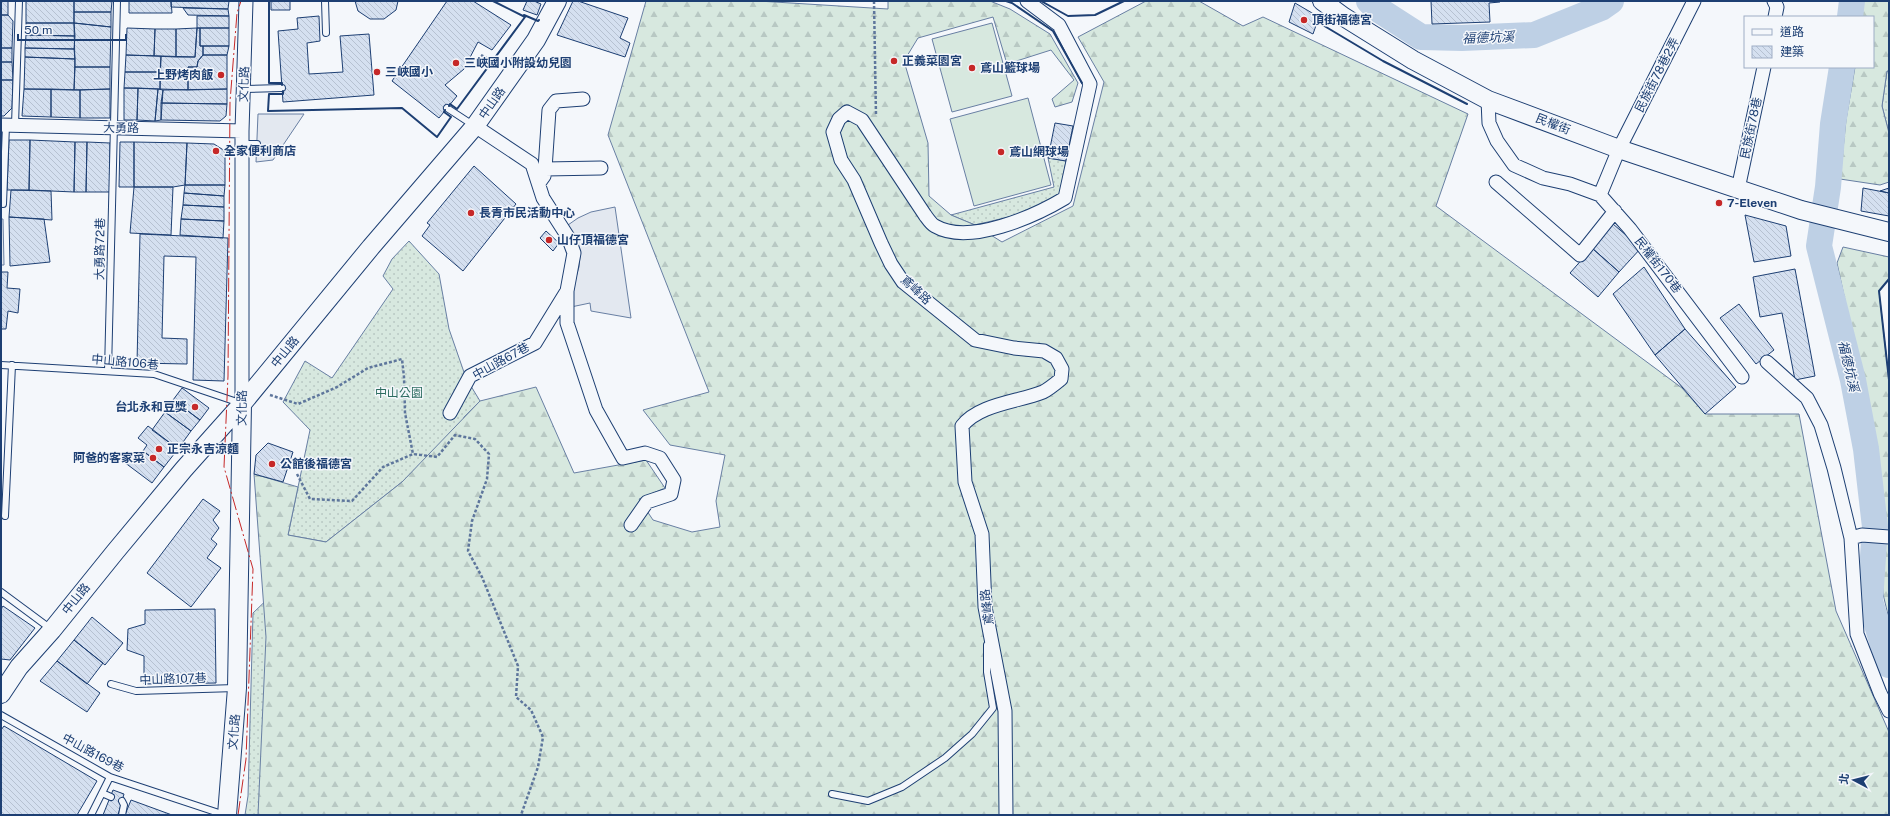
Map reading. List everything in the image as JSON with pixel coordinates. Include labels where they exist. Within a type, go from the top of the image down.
[{"type":"street","name":"文化路","points":[[226,815],[238,688],[246,398],[242,137],[246,1]]},
{"type":"street","name":"中山路","points":[[1,694],[19,667],[52,630],[120,546],[246,398],[371,247],[475,126],[536,40],[557,1]]},
{"type":"street","name":"鳶峰路","points":[[1006,815],[1005,711],[985,606],[982,534],[965,482],[962,426],[969,417],[983,411],[1044,392],[1061,379],[1062,369],[1056,358],[1044,351],[1014,348],[975,340],[903,282],[884,250],[854,180],[841,160],[833,132],[839,119],[847,112],[862,120],[925,215],[934,226],[949,232],[965,233],[1024,219],[1065,198],[1090,84],[1059,25],[1027,1]]},
{"type":"street","name":"民權街","points":[[1322,1],[1344,17],[1413,60],[1488,100],[1619,149],[1801,210],[1844,222],[1889,232]]},
{"type":"street","name":"民族街78巷2弄","points":[[1619,149],[1694,1]]},
{"type":"street","points":[[1774,1],[1777,7],[1775,16]]},
{"type":"street","name":"民族街78巷","points":[[1738,189],[1764,68]]},
{"type":"street","points":[[539,183],[544,176],[545,169],[549,110],[556,101],[582,99]]},
{"type":"street","points":[[1488,100],[1489,123],[1497,141],[1514,166],[1543,178],[1570,184],[1600,195],[1619,149]]},
{"type":"street","name":"大勇路","points":[[7,125],[114,128],[242,137]]},
{"type":"street","points":[[475,126],[532,164],[543,198],[568,237],[574,253],[567,291],[567,323],[596,410],[623,458],[645,453],[660,458],[674,480],[671,494],[647,502],[632,525]]},
{"type":"street","points":[[545,169],[601,168]]},
{"type":"street","points":[[1496,182],[1580,255],[1615,211]]},
{"type":"street","name":"民權街170巷","points":[[1600,195],[1615,211],[1742,377]]},
{"type":"street","name":"中山路67巷","points":[[450,413],[470,376],[535,343],[567,291]]},
{"type":"street","points":[[1767,362],[1807,398],[1821,425],[1857,537],[1857,634],[1880,693],[1889,711]]},
{"type":"street","points":[[1857,537],[1889,537]]},
{"type":"lane","points":[[3,204],[7,125],[19,1]]},
{"type":"lane","name":"大勇路72巷","points":[[108,371],[117,1]]},
{"type":"lane","points":[[325,1],[326,33]]},
{"type":"lane","points":[[244,89],[282,88]]},
{"type":"lane","points":[[447,108],[475,126]]},
{"type":"lane","points":[[242,137],[257,144]]},
{"type":"lane","name":"中山路106巷","points":[[1,364],[154,374],[246,398]]},
{"type":"lane","points":[[5,516],[12,365]]},
{"type":"lane","points":[[1,592],[52,630]]},
{"type":"lane","points":[[832,794],[868,801],[902,787],[945,758],[972,734],[993,708],[987,672],[988,618]]},
{"type":"lane","name":"中山路107巷","points":[[111,684],[136,691],[238,688]]},
{"type":"lane","name":"中山路169巷","points":[[1,715],[110,777],[226,815]]},
{"type":"lane","points":[[91,815],[110,777]]},
{"type":"lane","points":[[102,793],[111,796]]},
{"type":"lane","points":[[122,801],[124,805],[122,815]]},
{"type":"path","points":[[874,1],[877,141]]},
{"type":"path","points":[[481,55],[513,73]]},
{"type":"path","points":[[246,398],[274,395],[298,404],[337,387],[368,368],[402,359],[405,413],[413,454]]},
{"type":"path","points":[[297,474],[310,499],[352,501],[383,467],[413,454],[437,457],[455,434],[475,439],[489,454],[487,479],[472,521],[468,551],[482,577],[518,666],[516,697],[531,710],[543,737],[538,767],[521,815]]},
{"type":"green space","points":[[646,1],[758,1],[888,9],[888,1],[990,1],[1010,9],[1050,34],[1078,83],[1072,102],[1055,107],[1052,99],[1074,80],[1051,50],[1007,64],[993,17],[918,38],[904,61],[928,143],[929,196],[951,215],[975,225],[1002,242],[1073,206],[1104,82],[1078,37],[1146,1],[1199,1],[1243,26],[1263,17],[1468,114],[1436,206],[1682,388],[1705,414],[1799,414],[1836,611],[1889,732],[1889,815],[258,815],[266,637],[254,474],[298,487],[288,535],[326,542],[402,482],[480,401],[536,387],[574,473],[646,460],[665,488],[639,499],[653,520],[692,532],[720,527],[716,501],[725,455],[670,445],[643,410],[709,392],[608,135]]},
{"type":"green space","points":[[1863,1],[1889,1],[1889,71],[1887,71],[1882,106],[1889,133],[1889,182],[1880,185],[1840,179],[1846,120],[1855,68],[1874,68],[1874,16],[1862,16]]},
{"type":"green space","name":"鳶山籃球場","points":[[992,23],[1012,96],[952,112],[932,39]]},
{"type":"green space","points":[[1887,71],[1889,71],[1889,133],[1882,106]]},
{"type":"green space","name":"鳶山網球場","points":[[1028,98],[1051,185],[974,206],[950,119]]},
{"type":"green space","points":[[1048,158],[1066,161],[1060,193],[1046,202],[1021,214],[975,225],[951,215],[1054,187]]},
{"type":"green space","name":"中山公園","points":[[409,241],[439,274],[449,329],[466,378],[480,401],[464,417],[349,815],[245,815],[248,796],[253,613],[301,567],[391,505],[419,465],[402,482],[326,542],[288,535],[310,430],[283,402],[305,361],[332,378],[393,289],[383,276],[392,259]]},
{"type":"green space","points":[[1843,247],[1889,257],[1889,279],[1879,291],[1889,380],[1889,619],[1883,594],[1878,454],[1837,263]]},
{"type":"shaded area","points":[[258,114],[304,114],[273,160],[256,162]]},
{"type":"shaded area","points":[[615,207],[631,318],[591,311],[590,303],[571,307],[572,290],[579,267],[580,255],[577,241],[568,225],[591,212]]},
{"type":"shaded area","points":[[1,219],[3,219],[4,265],[1,265]]},
{"type":"building","points":[[1,1],[8,1],[8,15],[1,15]]},
{"type":"building","points":[[26,1],[74,1],[74,23],[26,23]]},
{"type":"building","points":[[74,1],[112,1],[111,12],[74,12]]},
{"type":"building","points":[[129,1],[171,1],[172,13],[129,13]]},
{"type":"building","points":[[171,1],[229,1],[228,9],[171,7]]},
{"type":"building","points":[[271,1],[290,1],[290,10],[271,10]]},
{"type":"building","points":[[355,1],[398,1],[396,10],[384,19],[370,19],[358,11]]},
{"type":"building","points":[[447,1],[473,1],[511,25],[492,50],[478,42],[464,69],[445,85],[457,96],[439,118],[392,81]]},
{"type":"building","points":[[527,1],[534,1],[541,4],[537,15],[523,10]]},
{"type":"building","points":[[573,1],[578,1],[628,18],[620,38],[630,43],[625,57],[557,35]]},
{"type":"building","points":[[1431,1],[1500,2],[1489,3],[1490,22],[1432,24]]},
{"type":"building","name":"頂街福德宮","points":[[1295,3],[1319,17],[1313,34],[1289,22]]},
{"type":"building","points":[[183,8],[228,9],[229,16],[188,15]]},
{"type":"building","points":[[74,12],[111,12],[111,27],[74,23]]},
{"type":"building","points":[[1,15],[8,15],[13,21],[12,48],[1,48]]},
{"type":"building","points":[[197,16],[229,16],[229,28],[197,28]]},
{"type":"building","points":[[319,16],[320,41],[307,43],[309,74],[343,72],[340,36],[369,34],[374,95],[283,102],[278,31],[298,29],[297,18]]},
{"type":"building","points":[[26,23],[74,23],[75,36],[26,35]]},
{"type":"building","points":[[74,23],[111,27],[110,67],[75,67]]},
{"type":"building","points":[[127,28],[155,29],[154,56],[126,55]]},
{"type":"building","points":[[197,28],[195,57],[176,57],[176,29]]},
{"type":"building","points":[[197,28],[200,28],[200,46],[203,46],[203,55],[198,61],[197,67],[188,67],[188,90],[160,89],[161,56],[195,57]]},
{"type":"building","points":[[200,28],[229,28],[229,46],[200,46]]},
{"type":"building","points":[[155,29],[176,29],[176,57],[154,56]]},
{"type":"building","points":[[26,35],[75,36],[74,49],[25,48]]},
{"type":"building","points":[[203,46],[229,46],[227,55],[203,55]]},
{"type":"building","points":[[1,48],[12,48],[12,62],[1,62]]},
{"type":"building","points":[[25,48],[74,49],[75,59],[25,57]]},
{"type":"building","points":[[126,55],[161,56],[160,72],[125,72]]},
{"type":"building","points":[[203,55],[227,55],[227,89],[188,90],[188,67],[197,67],[198,61]]},
{"type":"building","points":[[25,57],[75,59],[74,90],[24,89]]},
{"type":"building","points":[[1,62],[12,62],[13,80],[1,80]]},
{"type":"building","points":[[75,67],[110,67],[110,89],[74,90]]},
{"type":"building","points":[[125,72],[160,72],[160,89],[124,88]]},
{"type":"building","points":[[1,80],[13,80],[12,108],[4,116],[1,116]]},
{"type":"building","points":[[124,88],[138,88],[137,120],[124,120]]},
{"type":"building","points":[[138,88],[158,89],[155,121],[137,120]]},
{"type":"building","points":[[24,89],[51,89],[51,117],[22,116]]},
{"type":"building","points":[[51,89],[80,90],[80,118],[51,117]]},
{"type":"building","points":[[110,89],[110,118],[80,118],[80,90]]},
{"type":"building","points":[[158,89],[163,90],[161,120],[155,121]]},
{"type":"building","points":[[227,89],[227,104],[161,103],[163,90]]},
{"type":"building","points":[[161,103],[227,104],[226,116],[220,121],[161,120]]},
{"type":"building","points":[[1055,123],[1073,126],[1066,161],[1048,158]]},
{"type":"building","points":[[9,140],[30,140],[29,190],[7,190]]},
{"type":"building","points":[[30,140],[75,142],[74,192],[29,190]]},
{"type":"building","points":[[75,142],[87,142],[86,192],[74,192]]},
{"type":"building","points":[[87,142],[110,143],[110,192],[86,192]]},
{"type":"building","points":[[120,142],[134,142],[134,187],[119,187]]},
{"type":"building","points":[[134,142],[187,143],[185,185],[173,187],[134,187]]},
{"type":"building","points":[[187,143],[214,144],[225,151],[225,185],[185,185]]},
{"type":"building","name":"長青市民活動中心","points":[[474,166],[516,204],[463,271],[422,236],[430,225],[427,223]]},
{"type":"building","points":[[185,185],[225,185],[224,196],[184,193]]},
{"type":"building","points":[[134,187],[173,187],[171,235],[130,233]]},
{"type":"building","points":[[1863,188],[1889,193],[1889,216],[1861,211]]},
{"type":"building","points":[[1889,188],[1889,193],[1880,191]]},
{"type":"building","points":[[11,190],[51,191],[52,220],[9,217]]},
{"type":"building","points":[[184,193],[224,196],[224,207],[183,205]]},
{"type":"building","points":[[183,205],[224,207],[224,221],[181,219]]},
{"type":"building","points":[[1745,215],[1786,226],[1791,256],[1754,262]]},
{"type":"building","points":[[9,217],[44,219],[50,262],[10,266]]},
{"type":"building","points":[[181,219],[224,221],[223,238],[180,235]]},
{"type":"building","points":[[1613,224],[1641,248],[1619,272],[1592,248]]},
{"type":"building","name":"山仔頂福德宮","points":[[546,231],[559,243],[553,251],[540,238]]},
{"type":"building","points":[[140,234],[228,238],[224,381],[193,380],[196,257],[164,256],[162,338],[187,339],[187,364],[137,363]]},
{"type":"building","points":[[1592,248],[1619,272],[1598,297],[1570,273]]},
{"type":"building","points":[[1644,267],[1685,329],[1655,355],[1613,294]]},
{"type":"building","points":[[1795,269],[1815,376],[1795,380],[1782,313],[1760,317],[1753,277]]},
{"type":"building","points":[[1,272],[8,272],[7,288],[20,289],[18,313],[8,311],[6,329],[1,329]]},
{"type":"building","points":[[1739,304],[1774,350],[1756,364],[1720,318]]},
{"type":"building","points":[[1685,329],[1736,387],[1705,414],[1655,355]]},
{"type":"building","points":[[182,388],[209,408],[200,420],[173,400]]},
{"type":"building","points":[[173,400],[200,420],[191,431],[165,412]]},
{"type":"building","points":[[165,412],[191,431],[178,449],[152,430]]},
{"type":"building","points":[[148,426],[178,449],[164,467],[143,451],[147,445],[138,438]]},
{"type":"building","name":"公館後福德宮","points":[[268,443],[293,452],[283,482],[254,474],[256,455]]},
{"type":"building","points":[[143,451],[164,467],[152,483],[124,462],[130,454],[136,458]]},
{"type":"building","points":[[203,499],[220,511],[213,520],[219,528],[211,539],[217,544],[207,558],[221,568],[191,607],[147,573]]},
{"type":"building","points":[[3,606],[35,628],[10,660],[1,659],[1,609]]},
{"type":"building","points":[[215,609],[216,683],[144,684],[144,656],[127,650],[128,629],[145,624],[145,610]]},
{"type":"building","points":[[92,617],[123,643],[105,665],[74,640]]},
{"type":"building","points":[[74,640],[103,663],[87,684],[57,661]]},
{"type":"building","points":[[57,661],[100,693],[87,712],[40,681]]},
{"type":"building","points":[[4,726],[97,781],[77,815],[1,815],[1,730]]},
{"type":"building","points":[[113,790],[124,794],[118,815],[103,815]]},
{"type":"building","points":[[131,800],[172,815],[125,815]]},
{"type":"waterway","name":"福德坑溪","points":[[1369,1],[1376,8],[1421,37],[1462,38],[1534,35],[1601,8],[1611,1]]},
{"type":"waterway","name":"福德坑溪","points":[[1850,16],[1852,1]]},
{"type":"waterway","name":"福德坑溪","points":[[1842,68],[1833,124],[1828,187],[1819,246],[1853,380],[1866,449],[1875,527],[1870,601],[1889,665]]},
{"type":"wall","points":[[269,1],[269,83],[282,83],[282,85]]},
{"type":"wall","points":[[449,106],[450,104],[457,109],[525,17],[493,1]]},
{"type":"wall","points":[[1006,1],[1012,3],[1053,31],[1082,83]]},
{"type":"wall","points":[[1041,1],[1068,16],[1095,15],[1124,1]]},
{"type":"wall","points":[[524,15],[538,21],[539,20]]},
{"type":"wall","points":[[1321,24],[1383,61],[1467,104]]},
{"type":"wall","points":[[283,91],[283,94],[269,94],[268,111],[402,108],[437,137],[451,117],[444,112],[445,110]]},
{"type":"wall","points":[[1889,279],[1879,291],[1889,380]]},
{"type":"power","points":[[238,815],[246,759],[253,569],[224,467],[228,376],[230,102],[237,13],[241,1]]},
{"type":"place","name":"頂街福德宮","points":[[1304,20]]},
{"type":"place","name":"正義菜園宮","points":[[894,61]]},
{"type":"place","name":"三峽國小附設幼兒園","points":[[456,63]]},
{"type":"place","name":"鳶山籃球場","points":[[972,68]]},
{"type":"place","name":"三峽國小","points":[[377,72]]},
{"type":"place","name":"上野烤肉飯","points":[[221,75]]},
{"type":"place","name":"全家便利商店","points":[[216,151]]},
{"type":"place","name":"鳶山網球場","points":[[1001,152]]},
{"type":"place","name":"7-Eleven","points":[[1719,203]]},
{"type":"place","name":"長青市民活動中心","points":[[471,213]]},
{"type":"place","name":"山仔頂福德宮","points":[[549,240]]},
{"type":"place","name":"台北永和豆獎","points":[[195,407]]},
{"type":"place","name":"正宗永吉涼麵","points":[[159,449]]},
{"type":"place","name":"阿爸的客家菜","points":[[153,458]]},
{"type":"place","name":"公館後福德宮","points":[[272,464]]}]
